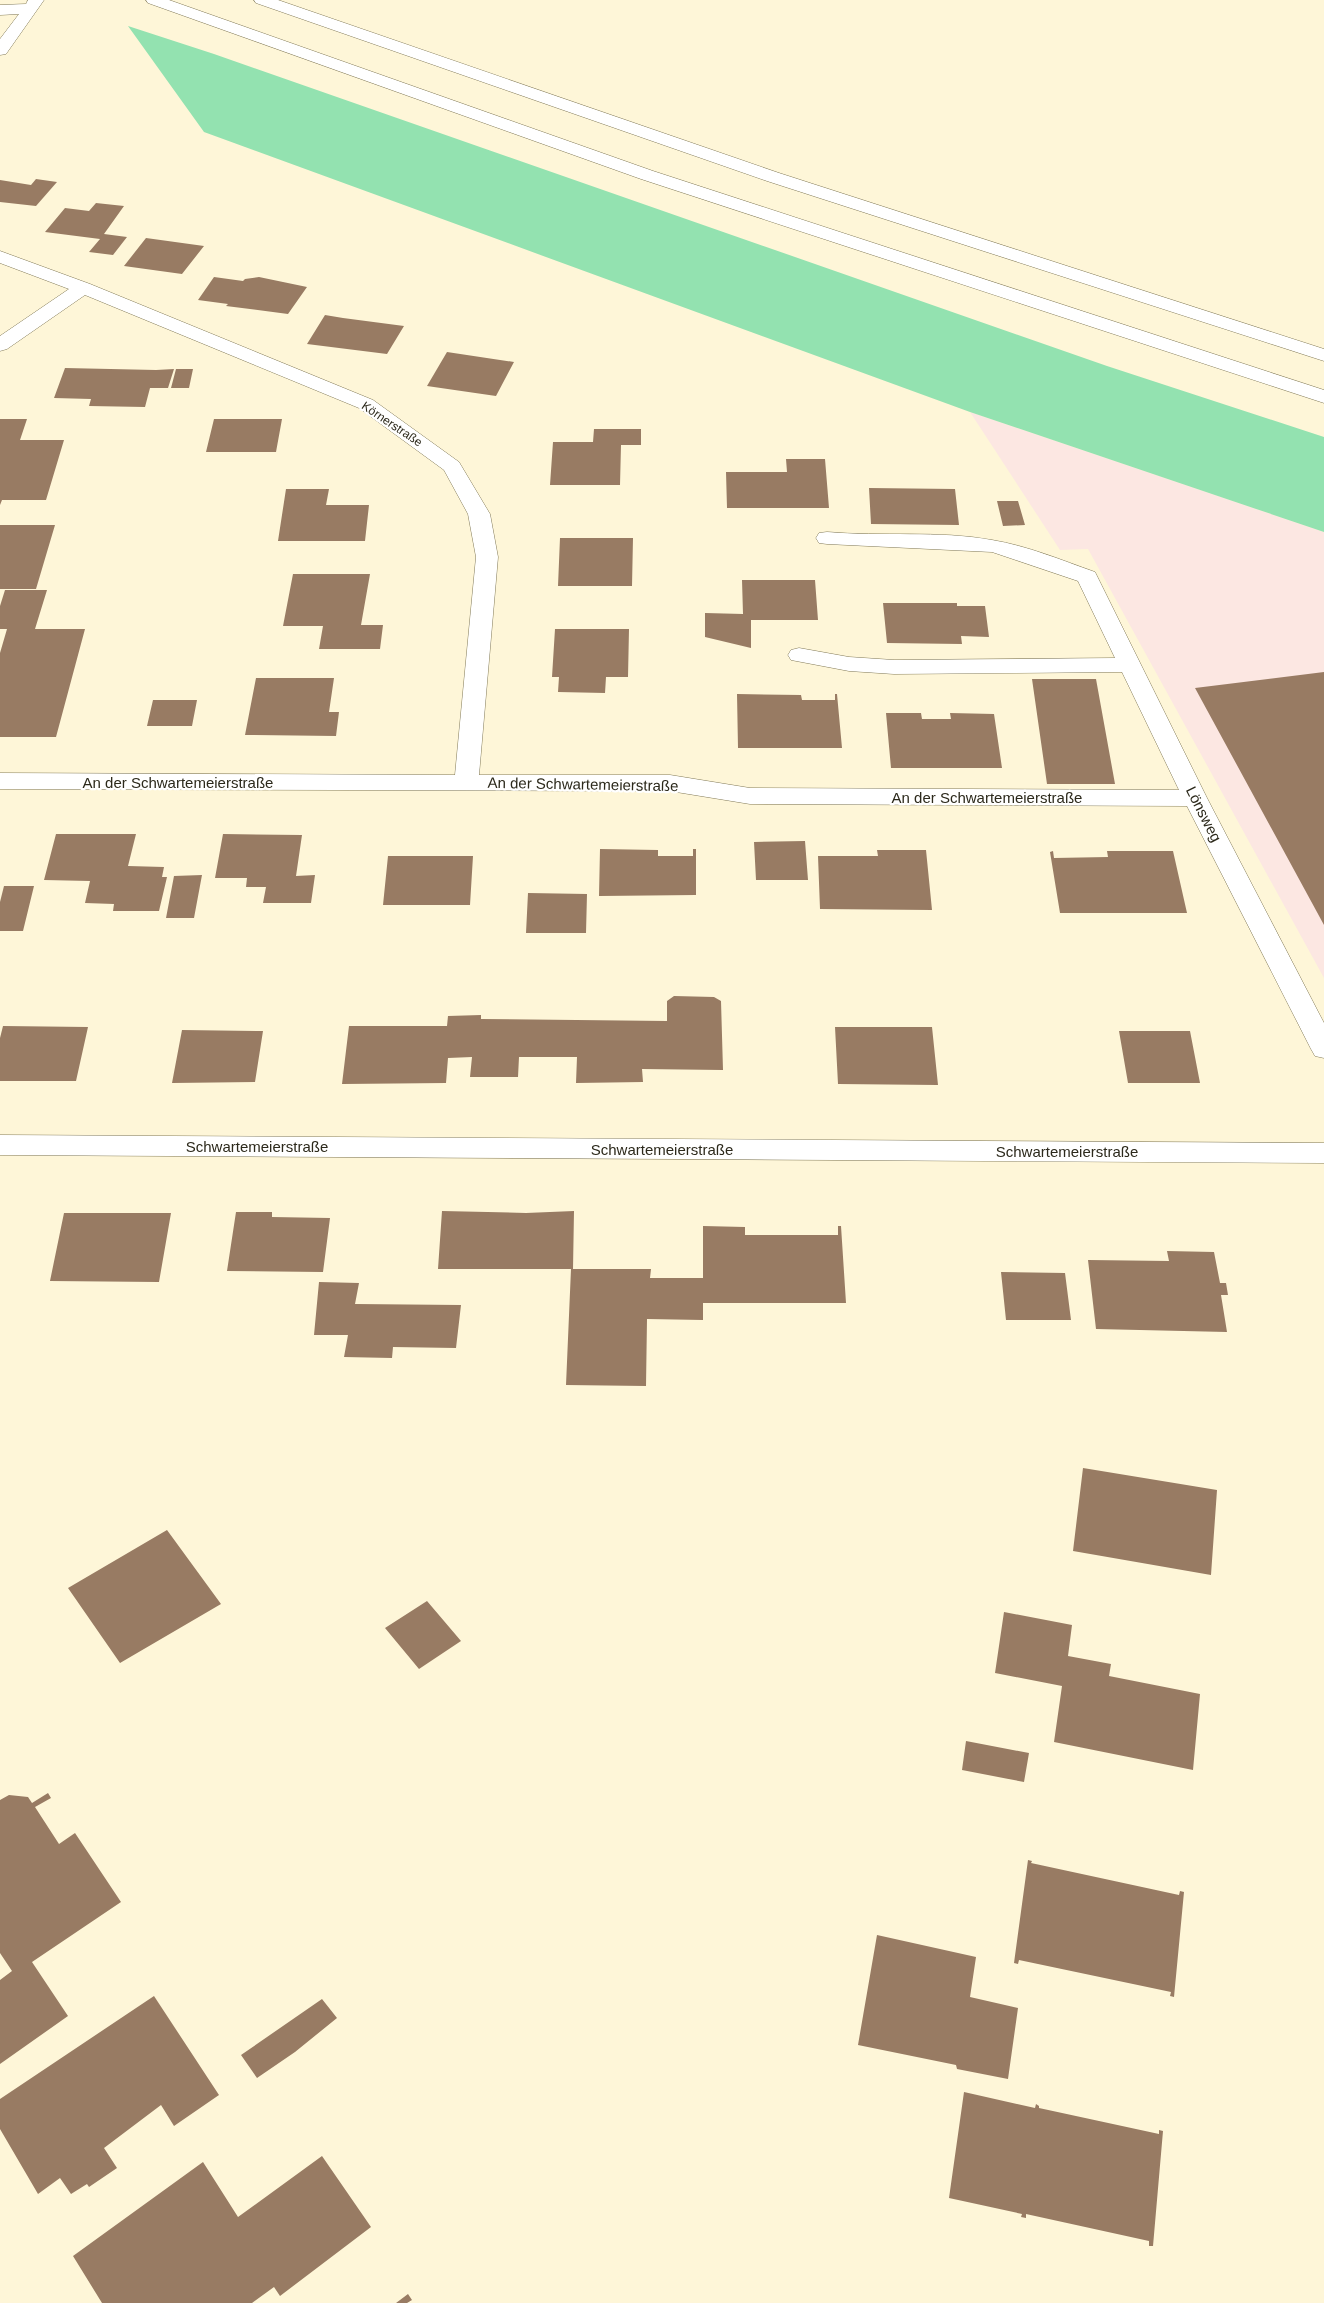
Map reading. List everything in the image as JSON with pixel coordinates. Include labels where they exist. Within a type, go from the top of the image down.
[{"type":"main road","points":[[154,0],[647,175],[1324,396]]},
{"type":"main road","points":[[262,0],[773,177],[1324,355]]},
{"type":"main road","points":[[0,10],[33,5]]},
{"type":"main road","points":[[0,50],[33,5]]},
{"type":"main road","name":"Körnerstraße","points":[[0,257],[83,288],[366,404],[452,466],[479,514],[487,557],[466,782]]},
{"type":"main road","points":[[0,345],[83,288]]},
{"type":"main road","name":"Lönsweg","points":[[828,538],[859,542],[948,543],[992,546],[1032,557],[1087,577],[1195,798],[1324,1049]]},
{"type":"main road","points":[[799,654],[849,664],[894,667],[1130,665]]},
{"type":"main road","name":"An der Schwartemeierstraße","points":[[0,781],[670,783],[750,796],[1195,798]]},
{"type":"main road","name":"Schwartemeierstraße","points":[[0,1145],[1324,1153]]},
{"type":"shaded area","points":[[970,412],[1324,532],[1324,978],[1088,549],[1060,550]]},
{"type":"green space","points":[[128,26],[214,54],[1107,366],[1324,437],[1324,532],[970,412],[204,132]]},
{"type":"building","points":[[36,179],[57,182],[36,206],[0,202],[0,180],[31,185]]},
{"type":"building","points":[[96,203],[124,206],[104,234],[127,237],[113,255],[89,252],[100,239],[45,232],[65,208],[89,211]]},
{"type":"building","points":[[146,238],[204,246],[182,274],[124,266]]},
{"type":"building","points":[[214,277],[243,281],[259,277],[307,287],[288,314],[226,306],[228,304],[198,300]]},
{"type":"building","points":[[325,315],[404,326],[387,354],[307,344]]},
{"type":"building","points":[[447,352],[514,362],[496,396],[427,386]]},
{"type":"building","points":[[65,368],[174,369],[168,388],[150,388],[145,407],[89,406],[91,399],[54,398]]},
{"type":"building","points":[[176,369],[193,369],[189,388],[171,388]]},
{"type":"building","points":[[0,419],[27,419],[20,440],[64,440],[46,500],[2,500],[0,505]]},
{"type":"building","points":[[214,419],[282,419],[276,452],[206,452]]},
{"type":"building","points":[[594,429],[641,429],[641,445],[621,445],[620,485],[550,485],[553,442],[593,442]]},
{"type":"building","points":[[786,459],[825,459],[829,508],[727,508],[726,472],[787,472]]},
{"type":"building","points":[[869,488],[955,489],[959,525],[871,524]]},
{"type":"building","points":[[286,489],[329,489],[326,505],[369,505],[365,541],[278,541]]},
{"type":"building","points":[[997,501],[1018,501],[1025,525],[1003,526]]},
{"type":"building","points":[[0,525],[55,525],[36,589],[0,589]]},
{"type":"building","points":[[560,538],[633,538],[632,586],[558,586]]},
{"type":"building","points":[[293,574],[370,574],[361,625],[383,625],[380,649],[319,649],[323,626],[283,626]]},
{"type":"building","points":[[742,580],[815,580],[818,620],[751,620],[751,648],[705,637],[705,613],[743,614]]},
{"type":"building","points":[[5,590],[47,590],[35,629],[85,629],[56,737],[0,737],[0,653],[7,629],[0,629],[0,606]]},
{"type":"building","points":[[883,603],[957,603],[957,606],[985,606],[989,637],[961,636],[962,644],[887,643]]},
{"type":"building","points":[[555,629],[629,629],[628,677],[606,677],[605,693],[558,692],[559,677],[552,677]]},
{"type":"building","points":[[1324,672],[1324,925],[1195,688]]},
{"type":"building","points":[[256,678],[334,678],[329,712],[339,712],[336,736],[245,735]]},
{"type":"building","points":[[1032,679],[1096,679],[1115,784],[1047,784]]},
{"type":"building","points":[[737,694],[801,695],[802,700],[835,700],[835,694],[837,694],[842,748],[738,748]]},
{"type":"building","points":[[153,700],[197,700],[192,726],[147,726]]},
{"type":"building","points":[[886,713],[921,713],[922,719],[951,719],[950,713],[994,714],[1002,768],[891,768]]},
{"type":"building","points":[[56,834],[136,834],[128,866],[164,867],[162,877],[167,877],[159,911],[113,911],[114,904],[85,903],[90,881],[44,880]]},
{"type":"building","points":[[223,834],[302,835],[296,876],[315,875],[311,903],[263,903],[266,887],[246,887],[247,878],[215,878]]},
{"type":"building","points":[[805,841],[808,880],[756,880],[754,842]]},
{"type":"building","points":[[600,849],[658,850],[658,856],[693,856],[693,849],[696,849],[696,895],[599,896]]},
{"type":"building","points":[[877,850],[926,850],[932,910],[820,909],[818,856],[878,856]]},
{"type":"building","points":[[1053,851],[1054,858],[1108,857],[1107,851],[1173,851],[1187,913],[1060,913],[1050,852]]},
{"type":"building","points":[[388,856],[473,856],[470,905],[383,905]]},
{"type":"building","points":[[202,875],[194,918],[166,918],[174,876]]},
{"type":"building","points":[[4,886],[34,886],[23,931],[0,931],[0,902]]},
{"type":"building","points":[[528,893],[587,894],[586,933],[526,933]]},
{"type":"building","points":[[674,996],[714,997],[721,1001],[723,1070],[642,1069],[643,1082],[576,1083],[577,1057],[519,1057],[518,1077],[470,1077],[472,1057],[448,1058],[446,1083],[342,1084],[349,1026],[447,1026],[448,1016],[481,1015],[481,1019],[667,1021],[667,1001]]},
{"type":"building","points":[[3,1026],[88,1027],[76,1081],[0,1081],[0,1038]]},
{"type":"building","points":[[835,1027],[932,1027],[938,1085],[838,1084]]},
{"type":"building","points":[[182,1030],[263,1031],[255,1082],[172,1083]]},
{"type":"building","points":[[1119,1031],[1190,1031],[1200,1083],[1128,1083]]},
{"type":"building","points":[[442,1211],[526,1213],[574,1211],[573,1269],[651,1269],[650,1278],[703,1278],[703,1226],[745,1227],[745,1235],[838,1235],[838,1226],[841,1226],[846,1303],[703,1303],[703,1320],[647,1319],[646,1386],[566,1385],[571,1269],[438,1269]]},
{"type":"building","points":[[236,1212],[272,1212],[272,1217],[330,1218],[323,1272],[227,1271]]},
{"type":"building","points":[[64,1213],[171,1213],[159,1282],[50,1281]]},
{"type":"building","points":[[1167,1251],[1214,1252],[1220,1283],[1226,1283],[1228,1295],[1221,1295],[1227,1332],[1096,1329],[1088,1260],[1169,1261]]},
{"type":"building","points":[[1001,1272],[1065,1273],[1071,1320],[1006,1320]]},
{"type":"building","points":[[319,1282],[359,1283],[355,1304],[461,1305],[456,1348],[393,1347],[392,1358],[344,1357],[348,1335],[314,1335]]},
{"type":"building","points":[[1083,1468],[1217,1490],[1211,1575],[1073,1551]]},
{"type":"building","points":[[167,1530],[221,1604],[120,1663],[68,1588]]},
{"type":"building","points":[[427,1601],[461,1641],[419,1669],[385,1628]]},
{"type":"building","points":[[1004,1612],[1072,1625],[1068,1656],[1111,1664],[1109,1676],[1200,1694],[1193,1770],[1054,1742],[1062,1686],[995,1673]]},
{"type":"building","points":[[966,1741],[1029,1753],[1024,1782],[962,1770]]},
{"type":"building","points":[[48,1793],[51,1798],[35,1807],[59,1844],[75,1833],[121,1902],[32,1962],[68,2016],[0,2064],[0,1980],[12,1971],[0,1953],[0,1800],[9,1795],[28,1797],[32,1803]]},
{"type":"building","points":[[1028,1860],[1032,1861],[1031,1863],[1179,1895],[1180,1891],[1184,1892],[1174,1997],[1170,1996],[1171,1992],[1019,1960],[1018,1964],[1014,1963]]},
{"type":"building","points":[[877,1935],[976,1957],[970,1997],[1018,2008],[1008,2079],[957,2069],[956,2065],[858,2045]]},
{"type":"building","points":[[154,1996],[219,2095],[174,2126],[161,2105],[104,2148],[117,2168],[89,2187],[87,2184],[71,2194],[60,2178],[38,2194],[0,2129],[0,2099]]},
{"type":"building","points":[[322,1999],[337,2018],[295,2052],[257,2078],[241,2055]]},
{"type":"building","points":[[964,2092],[1035,2108],[1036,2104],[1039,2108],[1159,2134],[1159,2130],[1163,2131],[1153,2246],[1149,2246],[1149,2241],[1026,2214],[1026,2218],[1021,2217],[1022,2214],[949,2198]]},
{"type":"building","points":[[322,2156],[371,2227],[280,2296],[274,2287],[252,2303],[102,2303],[73,2256],[203,2162],[238,2217]]},
{"type":"building","points":[[408,2294],[412,2300],[407,2303],[396,2303]]}]
